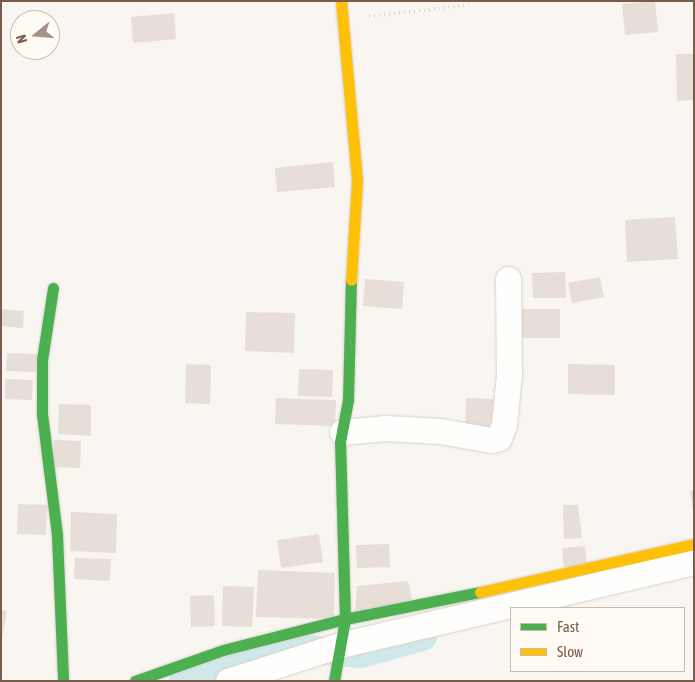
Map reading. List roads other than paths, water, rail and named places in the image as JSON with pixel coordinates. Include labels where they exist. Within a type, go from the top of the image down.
[{"type":"street","points":[[334,681],[345,618],[340,494],[342,432],[348,400],[350,273],[357,180],[342,1]]},
{"type":"street","points":[[342,432],[386,428],[440,431],[491,440],[499,438],[504,424],[509,376],[508,279]]},
{"type":"street","points":[[53,288],[42,360],[42,414],[57,535],[63,681]]},
{"type":"street","points":[[135,681],[223,650],[345,618],[541,580],[694,544]]},
{"type":"street","points":[[516,607],[694,562]]},
{"type":"street","points":[[228,681],[510,609]]},
{"type":"waterway","points":[[183,676],[285,647],[361,654],[423,637]]}]
